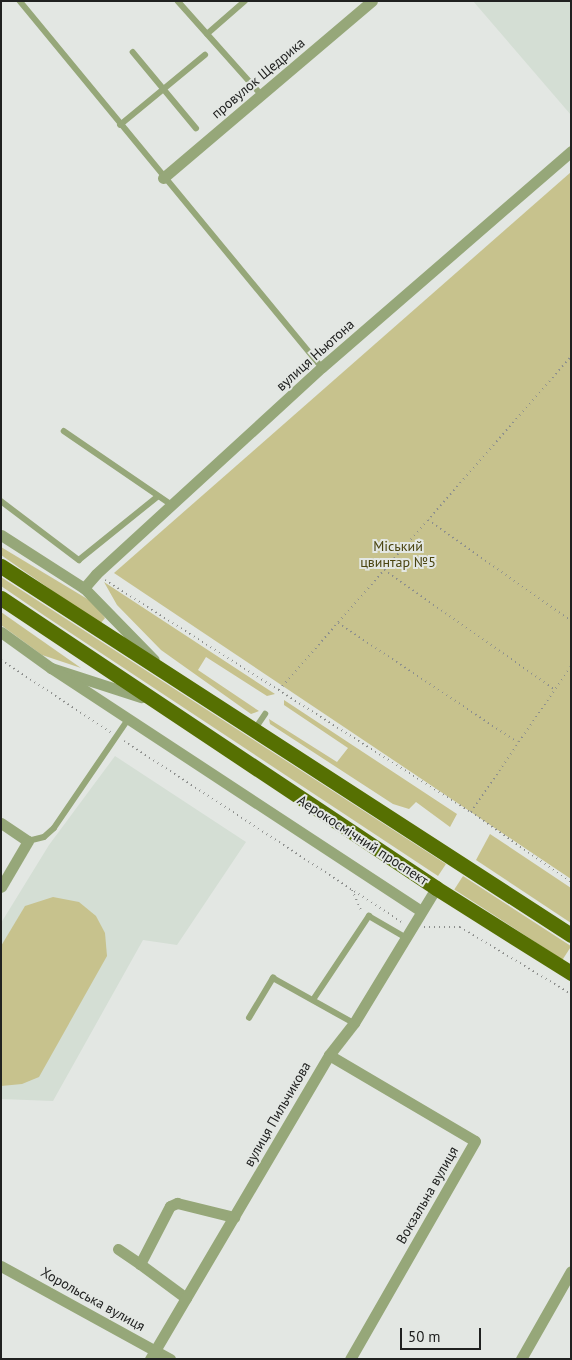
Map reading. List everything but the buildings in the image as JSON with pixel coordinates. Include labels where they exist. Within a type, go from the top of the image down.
[{"type":"main road","points":[[1,566],[571,935]]},
{"type":"main road","name":"Аерокосмічний проспект","points":[[1,598],[436,888],[571,973]]},
{"type":"street","name":"провулок Щедрика","points":[[163,178],[372,1]]},
{"type":"street","name":"вулиця Ньютона","points":[[84,588],[322,367],[571,151]]},
{"type":"street","points":[[1,535],[84,588],[170,677]]},
{"type":"street","name":"Аерокосмічний проспект","points":[[1,632],[128,721],[421,911]]},
{"type":"street","name":"Аерокосмічний проспект","points":[[51,668],[117,687],[156,703]]},
{"type":"street","points":[[1,824],[28,841],[1,887]]},
{"type":"street","name":"вулиця Пильчикова","points":[[153,1354],[329,1055],[354,1022],[436,888]]},
{"type":"street","name":"Вокзальна вулиця","points":[[329,1055],[475,1141],[350,1359]]},
{"type":"street","points":[[140,1264],[170,1206],[178,1203],[234,1217]]},
{"type":"street","points":[[118,1249],[186,1298]]},
{"type":"street","name":"Хорольська вулиця","points":[[1,1266],[153,1354],[170,1359]]},
{"type":"street","points":[[520,1359],[571,1271]]},
{"type":"lane","points":[[20,1],[163,178],[322,367]]},
{"type":"lane","points":[[178,1],[262,95]]},
{"type":"lane","points":[[207,34],[245,1]]},
{"type":"lane","points":[[133,52],[196,128]]},
{"type":"lane","points":[[120,125],[205,55]]},
{"type":"lane","points":[[64,431],[157,498],[172,505]]},
{"type":"lane","points":[[1,501],[80,560],[157,498]]},
{"type":"lane","points":[[253,730],[265,714]]},
{"type":"lane","points":[[28,841],[44,837],[54,828],[128,721]]},
{"type":"lane","points":[[313,1000],[369,916],[408,932]]},
{"type":"lane","points":[[249,1018],[273,978],[354,1022]]},
{"type":"path","points":[[279,690],[571,356]]},
{"type":"path","points":[[428,520],[571,621]]},
{"type":"path","points":[[384,570],[554,689]]},
{"type":"path","points":[[104,578],[471,812],[571,882]]},
{"type":"path","points":[[338,623],[516,742]]},
{"type":"path","points":[[1,660],[352,890],[408,932],[460,927],[571,994]]},
{"type":"path","points":[[471,812],[516,742],[571,666]]},
{"type":"path","points":[[352,890],[359,910]]},
{"type":"shaded area","points":[[473,1],[571,1],[571,115]]},
{"type":"shaded area","points":[[115,756],[246,842],[177,945],[143,940],[53,1101],[1,1099],[1,923],[49,845]]},
{"type":"green space","name":"Міський цвинтар №5","points":[[571,172],[571,879],[114,573]]},
{"type":"green space","points":[[1,547],[94,603],[105,618],[100,624],[1,555]]},
{"type":"green space","points":[[1,577],[446,864],[438,876],[1,586]]},
{"type":"green space","points":[[104,582],[275,694],[267,696],[206,657],[198,670],[259,711],[251,714],[161,650],[117,605]]},
{"type":"green space","points":[[1,612],[81,668],[42,655],[1,625]]},
{"type":"green space","points":[[284,700],[457,814],[450,827],[416,802],[409,809],[393,804],[270,724],[269,719],[337,762],[348,748],[284,705]]},
{"type":"green space","points":[[490,834],[571,888],[571,923],[476,860]]},
{"type":"green space","points":[[463,876],[571,946],[562,960],[454,889]]},
{"type":"green space","points":[[53,897],[79,902],[96,916],[105,933],[107,956],[39,1077],[22,1084],[1,1086],[1,946],[25,906]]}]
